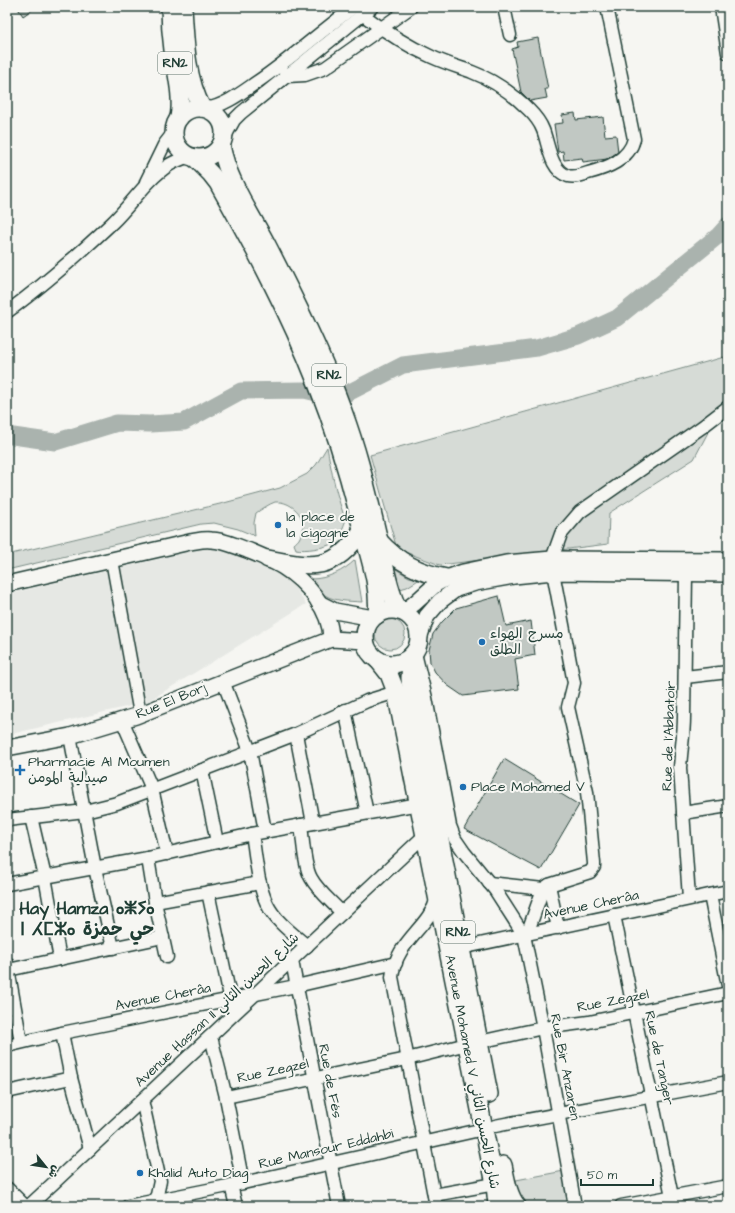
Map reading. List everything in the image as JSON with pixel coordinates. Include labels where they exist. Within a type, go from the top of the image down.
[{"type":"highway","name":"RN2","points":[[170,7],[173,50],[180,92],[180,109],[176,125],[175,140],[182,152],[192,158],[211,174],[218,183],[317,346],[348,426],[362,530],[377,590],[375,616],[368,626],[366,641],[368,648],[378,660]]},
{"type":"highway","name":"RN2","points":[[184,7],[190,77],[193,88],[204,108],[213,112],[219,117],[222,123],[224,131],[223,156],[230,177],[285,294]]},
{"type":"highway","points":[[176,125],[189,110],[204,108]]},
{"type":"highway","points":[[192,158],[204,158],[211,156],[223,142]]},
{"type":"highway","name":"RN2","points":[[353,466],[379,541],[390,588],[401,611],[409,615],[417,625],[415,648]]},
{"type":"highway","points":[[268,559],[307,566],[324,564],[340,556],[353,545],[362,530]]},
{"type":"highway","points":[[379,541],[395,556],[414,568],[425,573],[447,578]]},
{"type":"highway","points":[[375,616],[388,610],[401,611]]},
{"type":"highway","points":[[378,660],[384,663],[398,663],[415,648]]},
{"type":"highway","name":"Avenue Mohamed V شارع الحسن الثاني","points":[[415,648],[410,678],[411,689],[461,948],[473,1043]]},
{"type":"highway","name":"Avenue Mohamed V شارع الحسن الثاني","points":[[378,660],[389,674],[396,692],[424,836],[473,1043],[490,1127],[508,1187],[513,1201],[517,1206]]},
{"type":"highway","name":"Avenue Mohamed V شارع الحسن الثاني","points":[[490,1127],[497,1206]]},
{"type":"main road","points":[[7,584],[190,542],[212,540],[223,541],[268,559],[283,567],[296,577],[309,589],[319,603],[328,619],[331,629],[331,639],[366,641]]},
{"type":"main road","points":[[401,611],[415,603],[436,584],[447,578],[463,572],[491,566],[728,560]]},
{"type":"main road","points":[[415,648],[425,620],[433,608],[456,590],[474,583],[552,565],[686,574],[728,574]]},
{"type":"main road","points":[[319,603],[335,611],[375,616]]},
{"type":"main road","name":"Rue El Borj","points":[[7,748],[70,736],[140,714],[331,639]]},
{"type":"street","points":[[204,108],[220,105],[283,71],[305,75],[319,71],[411,7]]},
{"type":"street","points":[[504,7],[510,35]]},
{"type":"street","points":[[223,142],[234,120],[283,71],[363,9],[381,28],[418,50],[448,64],[473,72],[510,94],[530,111],[540,124],[556,168],[564,174],[578,177],[601,169],[614,164],[628,152],[634,138],[607,7]]},
{"type":"street","points":[[721,7],[728,53]]},
{"type":"street","points":[[143,188],[164,145],[176,125]]},
{"type":"street","points":[[7,312],[47,280],[102,232],[131,203],[143,188],[168,166],[192,158]]},
{"type":"street","points":[[489,883],[546,887],[590,872],[594,863],[587,792],[568,707],[574,683],[552,565],[561,534],[580,512],[702,427],[728,407]]},
{"type":"street","points":[[112,560],[140,714]]},
{"type":"street","name":"Rue de l'Abbatoir","points":[[686,574],[686,677],[684,737],[680,768],[689,898]]},
{"type":"street","points":[[415,648],[450,826],[455,839],[464,852],[489,883],[525,934]]},
{"type":"street","points":[[686,677],[728,672]]},
{"type":"street","points":[[223,681],[250,751],[265,831]]},
{"type":"street","points":[[7,820],[85,811],[117,803],[296,734],[367,701],[396,692]]},
{"type":"street","points":[[345,710],[368,813]]},
{"type":"street","points":[[122,720],[152,790],[167,854]]},
{"type":"street","points":[[296,734],[307,824],[307,868],[310,877],[318,888],[342,913]]},
{"type":"street","points":[[70,736],[95,868],[113,948]]},
{"type":"street","points":[[202,770],[217,842]]},
{"type":"street","points":[[7,884],[148,858],[265,831],[419,804]]},
{"type":"street","points":[[683,813],[728,806]]},
{"type":"street","points":[[31,817],[45,877],[60,959]]},
{"type":"street","points":[[252,834],[260,883],[267,904],[275,916],[307,946]]},
{"type":"street","name":"Avenue Hassan II شارع الحسن الثاني","points":[[29,1206],[424,836]]},
{"type":"street","points":[[148,858],[155,902],[167,957]]},
{"type":"street","points":[[155,902],[260,883]]},
{"type":"street","points":[[546,887],[558,928]]},
{"type":"street","points":[[525,934],[546,887]]},
{"type":"street","name":"Avenue Cherâa","points":[[461,948],[558,928],[689,898],[728,891]]},
{"type":"street","points":[[208,892],[234,1015]]},
{"type":"street","points":[[710,895],[728,986]]},
{"type":"street","points":[[438,897],[432,911],[410,938],[396,962],[392,982],[435,1200],[495,1184]]},
{"type":"street","name":"Rue de Tanger","points":[[614,915],[673,1201]]},
{"type":"street","name":"Rue Bir Anzaren","points":[[525,934],[575,1206]]},
{"type":"street","points":[[22,1042],[8,966],[60,959],[163,937]]},
{"type":"street","name":"Rue de Fés","points":[[292,961],[339,1206]]},
{"type":"street","name":"Avenue Cherâa","points":[[7,1046],[62,1032],[255,995],[396,962]]},
{"type":"street","name":"Rue Zegzel","points":[[226,1096],[407,1059],[543,1028],[589,1022],[728,993]]},
{"type":"street","points":[[62,1032],[71,1078],[90,1149]]},
{"type":"street","points":[[211,1037],[226,1096],[243,1183]]},
{"type":"street","points":[[7,1092],[71,1078]]},
{"type":"street","name":"Rue Mansour Eddahbi","points":[[128,1206],[151,1204],[490,1127],[728,1082]]},
{"type":"street","points":[[142,1100],[160,1181],[159,1189],[151,1204]]},
{"type":"street","points":[[231,1185],[236,1206]]},
{"type":"street","points":[[621,1206],[673,1201],[728,1186]]},
{"type":"street","points":[[7,1188],[25,1206]]},
{"type":"shaded area","points":[[728,356],[728,419],[715,419],[694,459],[609,513],[608,544],[440,565],[397,549],[370,455]]},
{"type":"shaded area","points":[[327,447],[337,494],[346,520],[338,538],[330,545],[315,549],[296,549],[294,544],[299,539],[303,531],[302,518],[294,508],[288,504],[275,502],[256,513],[254,523],[255,536],[238,529],[214,523],[201,524],[7,570],[7,555],[224,503],[280,488],[307,474],[316,465]]},
{"type":"shaded area","points":[[210,547],[223,547],[249,556],[288,580],[306,604],[147,702],[7,735],[7,594]]},
{"type":"shaded area","points":[[355,560],[362,602],[330,598],[321,592],[311,579],[323,578],[335,574],[346,568]]},
{"type":"shaded area","points":[[394,568],[409,577],[420,579],[407,587],[400,589]]},
{"type":"shaded area","points":[[390,619],[396,620],[404,628],[404,640],[396,648],[390,649],[384,648],[376,640],[375,634],[376,628],[384,620]]},
{"type":"shaded area","points":[[564,1171],[568,1205],[531,1206],[518,1196],[516,1180]]},
{"type":"building","points":[[17,7],[36,7],[23,16]]},
{"type":"building","points":[[538,38],[548,89],[545,89],[547,98],[530,101],[521,92],[512,49],[518,47],[517,42]]},
{"type":"building","points":[[575,113],[576,120],[603,117],[605,136],[616,135],[618,152],[607,159],[583,162],[582,158],[564,160],[563,151],[558,152],[554,124],[563,123],[562,115]]},
{"type":"building","name":"مسرح الهواء الطلق","points":[[499,596],[506,626],[531,621],[535,655],[515,659],[519,689],[463,696],[447,685],[435,672],[430,662],[429,650],[433,634],[442,622],[456,608]]},
{"type":"building","points":[[504,759],[579,805],[541,870],[464,829]]},
{"type":"waterway","points":[[7,436],[55,442],[117,423],[150,424],[184,422],[241,391],[304,390],[338,398],[403,365],[537,348],[578,336],[617,318],[719,235],[728,225]]},
{"type":"place","name":"la place de la cigogne","points":[[278,525]]},
{"type":"place","name":"مسرح الهواء الطلق","points":[[482,642]]},
{"type":"place","name":"Pharmacie Al Moumen صيدلية المومن","points":[[20,770]]},
{"type":"place","name":"Place Mohamed V","points":[[463,787]]},
{"type":"place","name":"Khalid Auto Diag","points":[[140,1173]]},
{"type":"district","name":"Hay Hamza ⴰⵥⵢⴰ ⵏ ⵃⵎⵣⴰ حي حمزة","points":[[87,918]]}]
